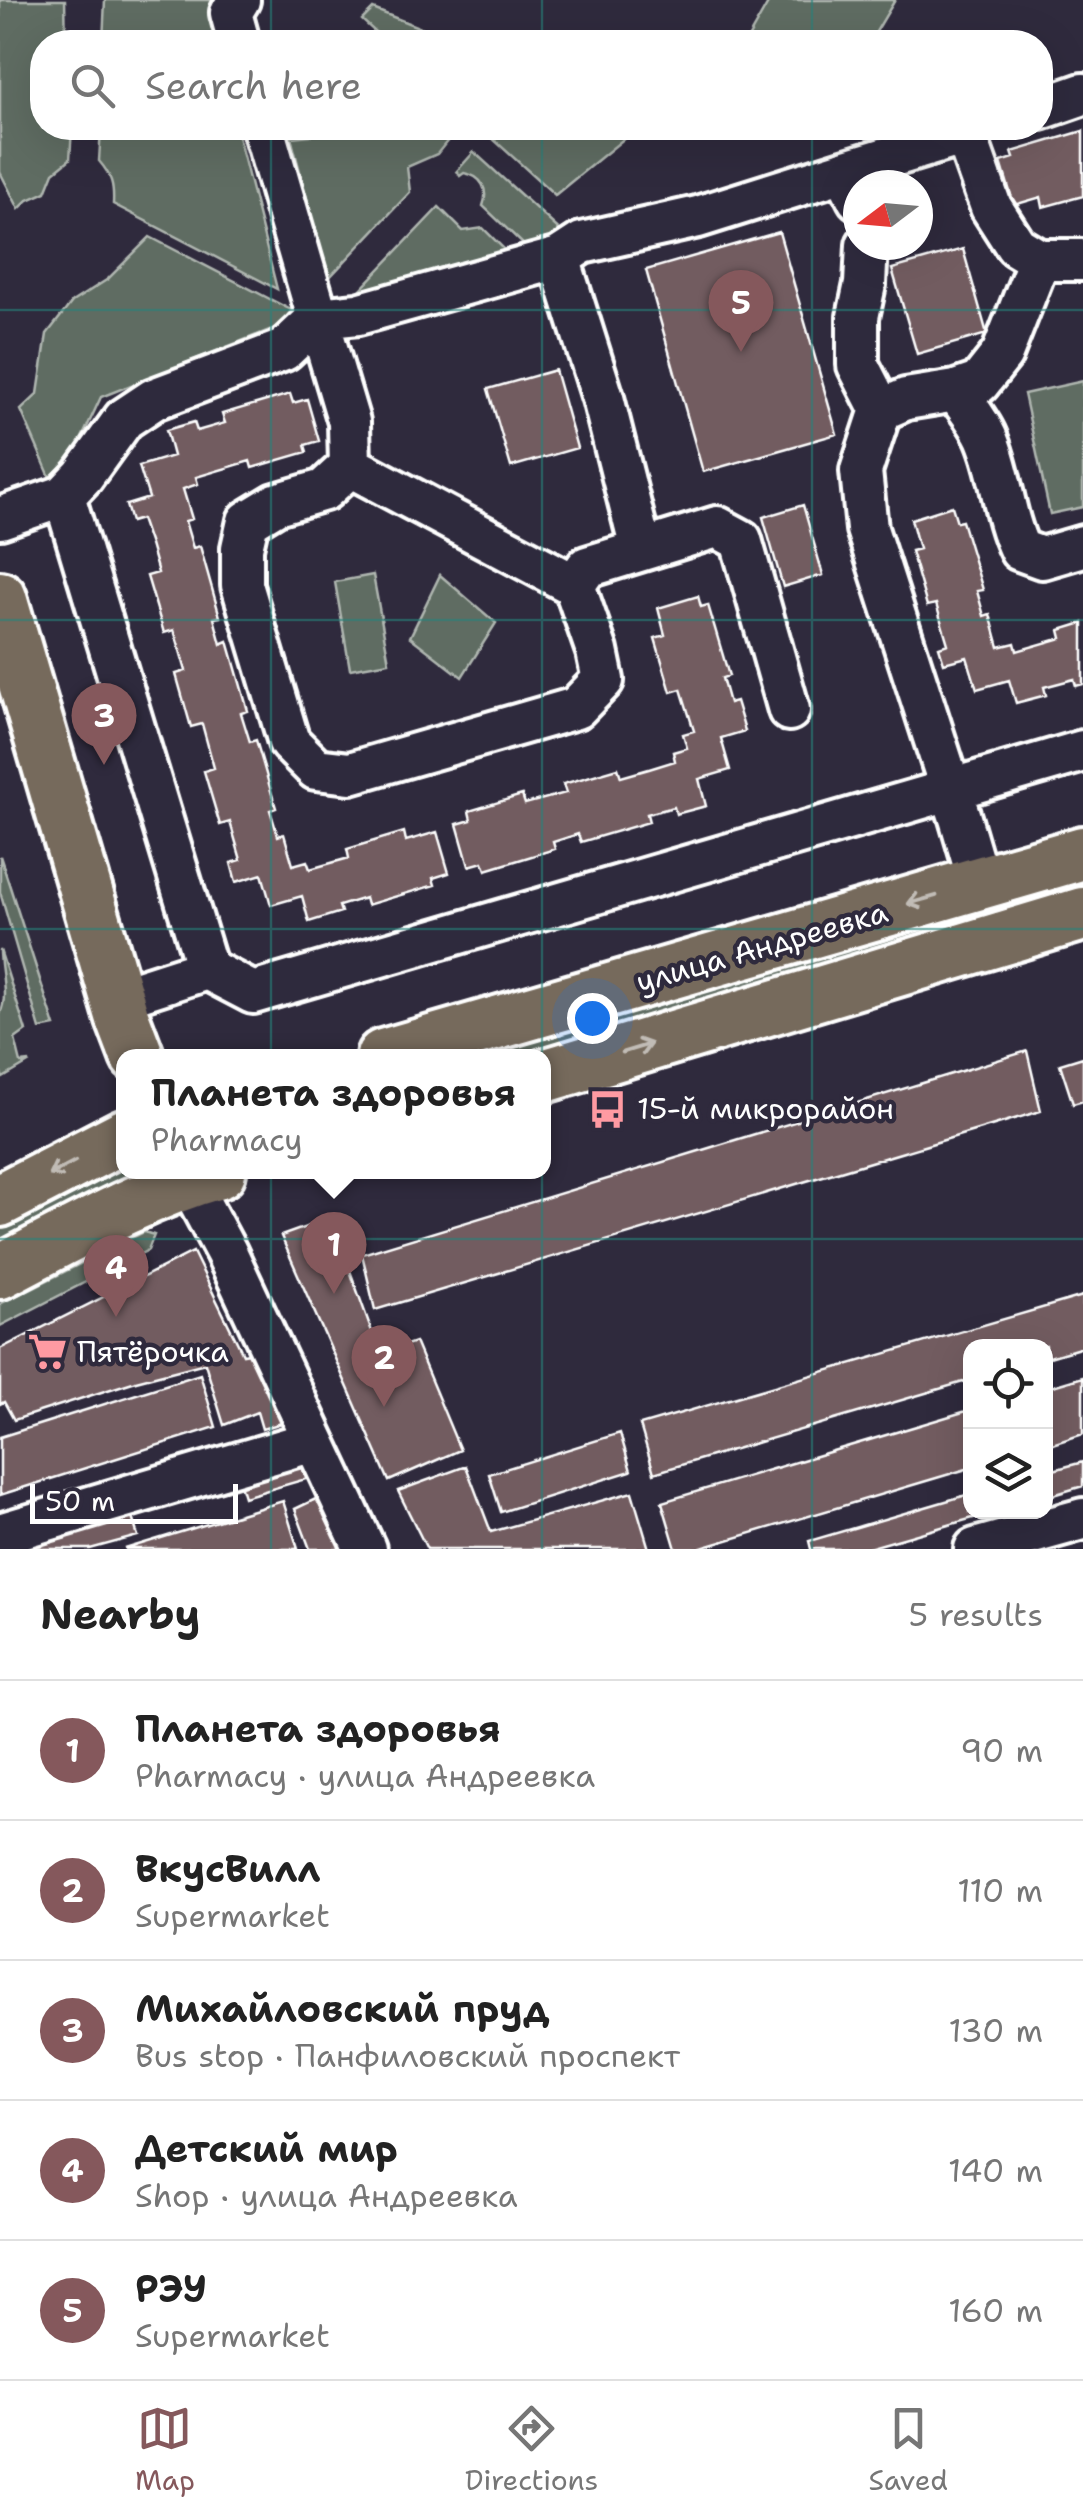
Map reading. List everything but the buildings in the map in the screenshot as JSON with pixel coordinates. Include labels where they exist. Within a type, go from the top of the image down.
[{"type":"main road","points":[[0,599],[135,1049]]},
{"type":"main road","points":[[0,695],[98,1027],[116,1067]]},
{"type":"main road","name":"улица Андреевка","points":[[407,1049],[1083,853]]},
{"type":"main road","name":"улица Андреевка","points":[[551,1074],[1083,914]]},
{"type":"main road","points":[[0,1200],[116,1140]]},
{"type":"main road","points":[[0,1272],[183,1179]]},
{"type":"street","points":[[236,30],[231,13],[238,0]]},
{"type":"street","points":[[1053,104],[1083,94]]},
{"type":"street","points":[[266,140],[348,422],[350,466],[324,490],[276,504],[248,521],[242,548],[242,585],[289,742],[316,769],[350,773],[576,708],[603,680],[574,584],[350,466]]},
{"type":"street","points":[[885,170],[954,140]]},
{"type":"street","points":[[977,140],[991,207],[1016,246],[1039,260],[1083,260]]},
{"type":"street","points":[[0,518],[64,496],[124,419],[154,398],[284,350],[318,318],[358,314],[560,258],[582,243],[843,187]]},
{"type":"street","points":[[560,258],[603,398],[641,549]]},
{"type":"street","points":[[866,260],[858,317],[858,365],[881,410],[861,471],[867,529],[979,884]]},
{"type":"street","points":[[881,410],[906,400],[979,383],[1002,354],[1039,260]]},
{"type":"street","points":[[956,391],[986,435],[1004,494],[1010,530],[1020,550],[1042,558],[1083,546]]},
{"type":"street","points":[[64,496],[206,969]]},
{"type":"street","points":[[574,584],[587,566],[717,527],[742,540],[790,710]]},
{"type":"street","points":[[117,998],[206,969],[253,993],[1083,751]]},
{"type":"street","points":[[195,1179],[365,1549]]},
{"type":"street","points":[[0,1534],[314,1441]]},
{"type":"street","points":[[990,1547],[1083,1519]]},
{"type":"green space","points":[[0,0],[65,0],[66,30],[30,30],[30,140],[71,140],[70,159],[54,172],[46,192],[19,209],[0,172]]},
{"type":"green space","points":[[105,0],[217,0],[210,13],[214,30],[104,30]]},
{"type":"green space","points":[[770,0],[895,0],[877,30],[753,30]]},
{"type":"green space","points":[[373,9],[426,30],[373,30],[362,20]]},
{"type":"green space","points":[[100,140],[239,140],[277,289],[113,204],[111,181],[99,161]]},
{"type":"green space","points":[[292,140],[448,140],[437,154],[407,167],[410,192],[328,279]]},
{"type":"green space","points":[[494,140],[622,140],[555,195]]},
{"type":"green space","points":[[474,152],[566,236],[526,247],[483,206],[485,195],[480,181],[464,173],[460,176],[457,171]]},
{"type":"green space","points":[[439,207],[463,231],[483,228],[518,263],[360,308],[360,290]]},
{"type":"green space","points":[[150,237],[291,310],[282,325],[101,397],[74,455],[50,477],[21,410],[38,394],[47,334],[72,302],[108,279]]},
{"type":"green space","points":[[1083,381],[1083,507],[1050,514],[1024,394]]},
{"type":"green space","points":[[373,575],[389,662],[350,669],[335,582]]},
{"type":"green space","points":[[440,575],[496,623],[462,677],[410,637]]},
{"type":"green space","points":[[0,856],[55,1026],[40,1029],[0,892]]},
{"type":"green space","points":[[1083,875],[1083,894],[551,1051],[491,1049]]},
{"type":"green space","points":[[0,950],[26,1031],[15,1039],[21,1063],[30,1062],[3,1078],[0,1013],[4,991]]},
{"type":"green space","points":[[116,1164],[116,1179],[130,1179],[0,1247],[0,1224]]},
{"type":"green space","points":[[144,1232],[154,1235],[148,1250],[0,1326],[0,1304]]},
{"type":"place","name":"РЭУ","points":[[741,352]]},
{"type":"place","name":"Михайловский пруд","points":[[104,765]]},
{"type":"place","name":"15-й микрорайон","points":[[607,1109]]},
{"type":"place","name":"Планета здоровья","points":[[334,1294]]},
{"type":"place","name":"Детский мир","points":[[116,1317]]},
{"type":"place","name":"Пятёрочка","points":[[47,1352]]},
{"type":"place","name":"ВкусВилл","points":[[384,1407]]}]
